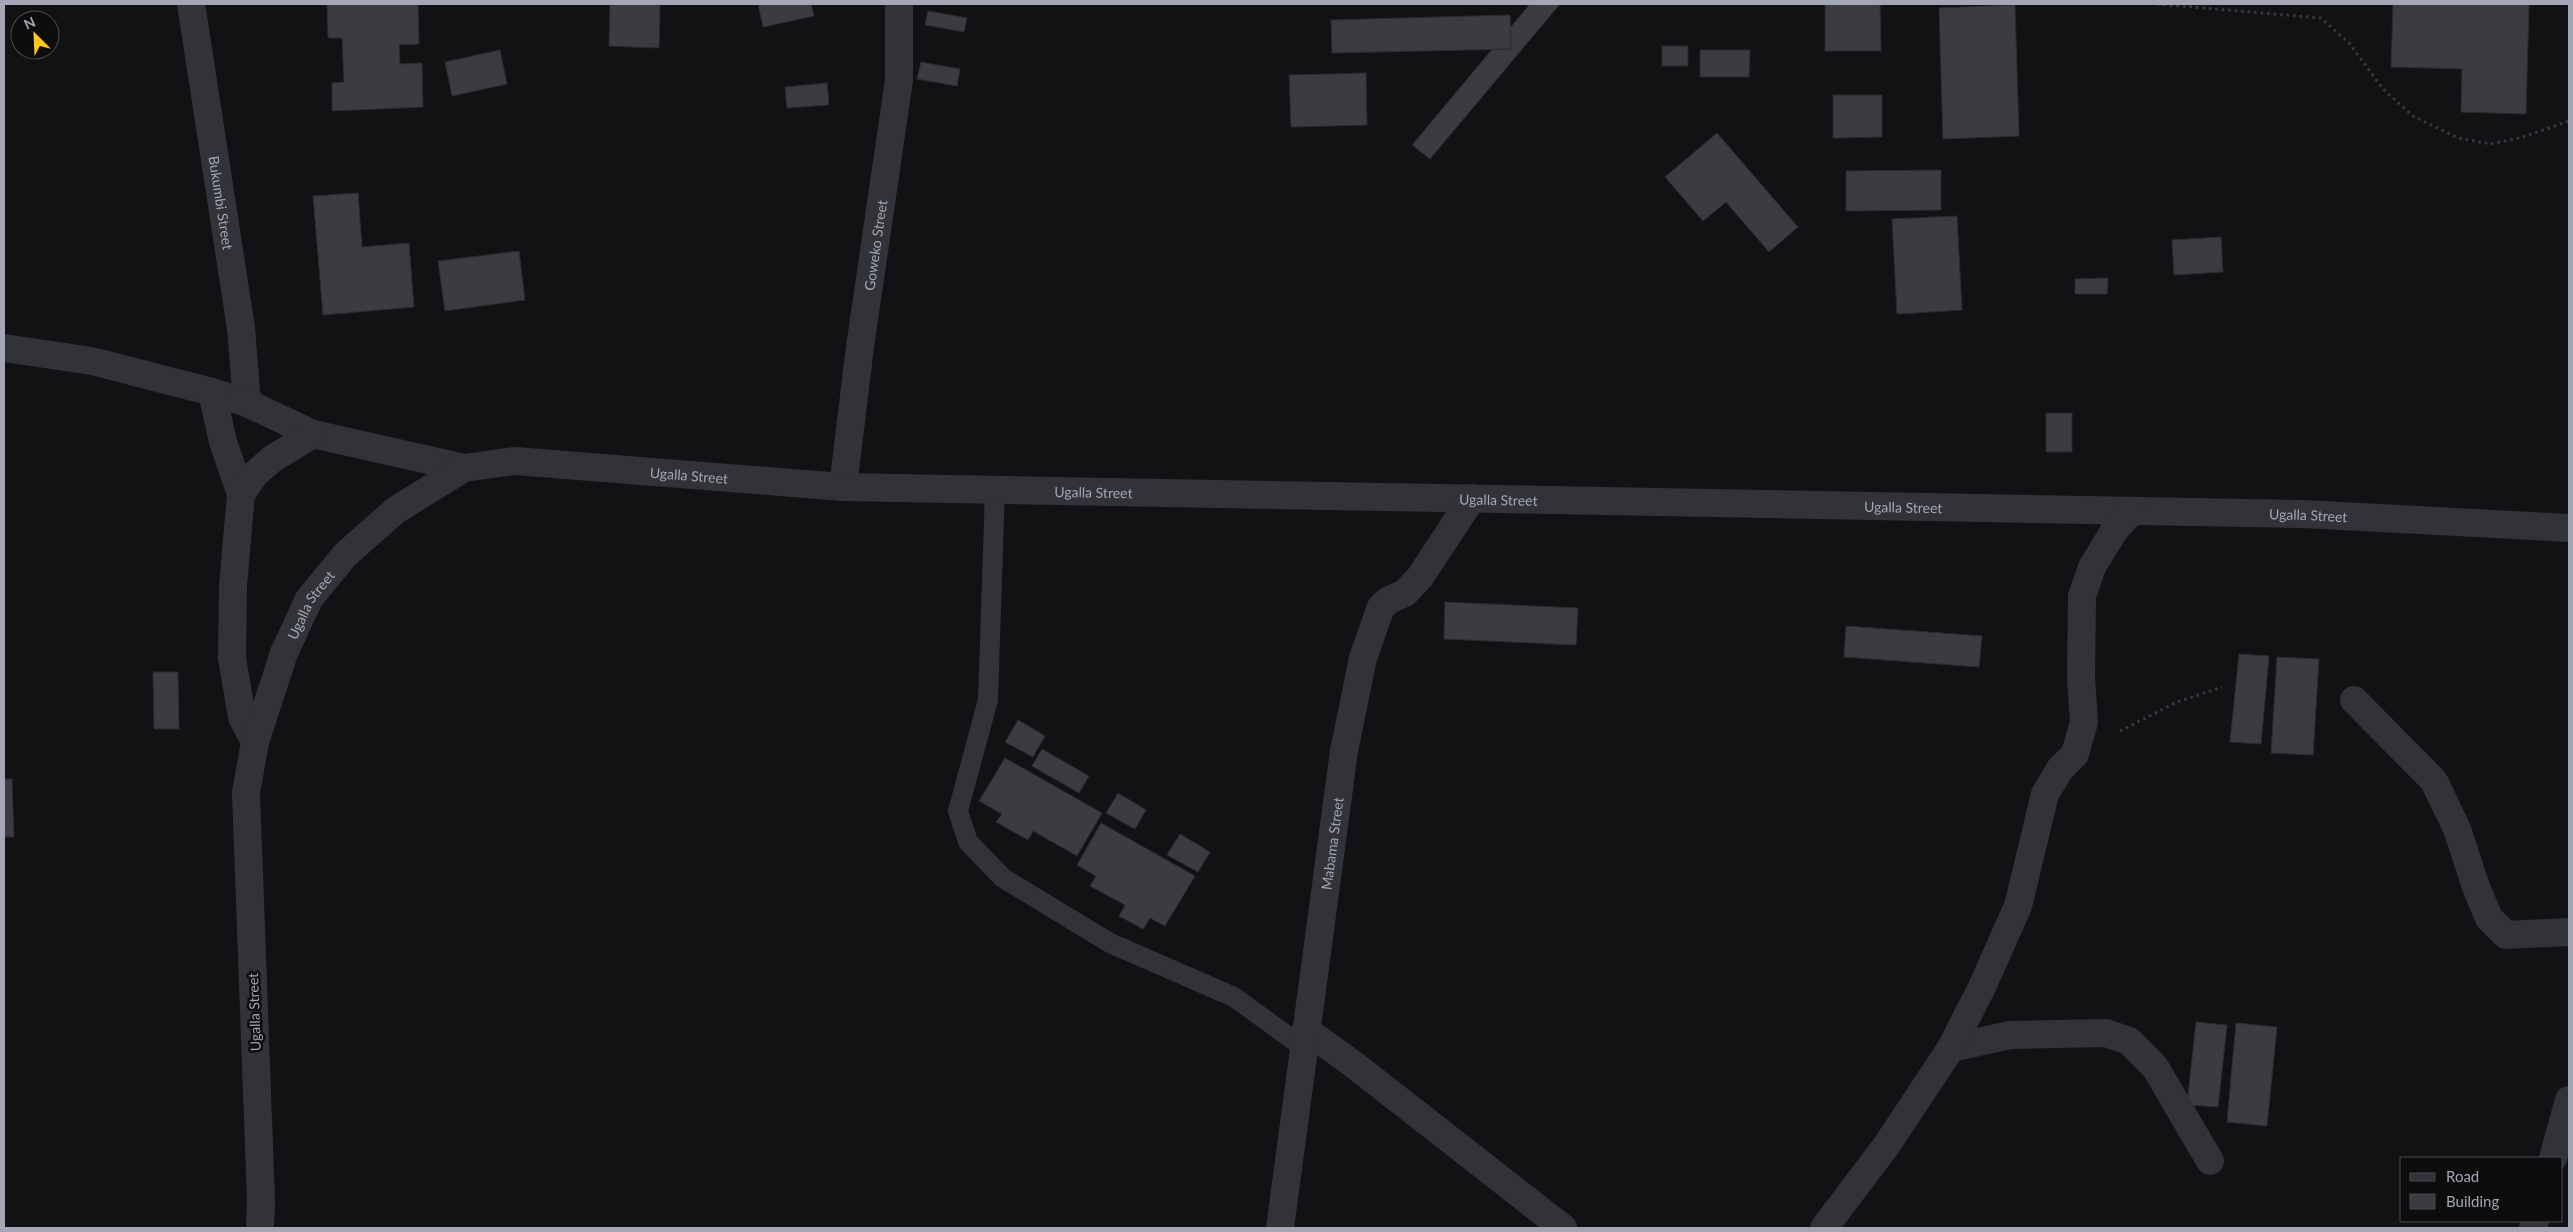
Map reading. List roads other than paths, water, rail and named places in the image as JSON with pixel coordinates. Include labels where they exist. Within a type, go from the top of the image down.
[{"type":"street","name":"Bukumbi Street","points":[[191,4],[241,328],[247,403]]},
{"type":"street","name":"Goweko Street","points":[[843,487],[860,347],[899,80],[898,4]]},
{"type":"street","points":[[4,348],[92,361],[212,392],[247,403],[313,434],[464,468]]},
{"type":"street","points":[[212,392],[223,442],[241,494],[232,586],[232,658],[242,717],[255,742]]},
{"type":"street","points":[[241,494],[255,474],[272,459],[313,434]]},
{"type":"street","name":"Ugalla Street","points":[[260,1228],[262,1201],[246,793],[255,742],[284,653],[309,599],[345,555],[396,510],[464,468],[515,461],[843,487],[2304,514],[2569,528]]},
{"type":"street","name":"Mabama Street","points":[[1280,1228],[1344,750],[1362,658],[1381,607],[1389,600],[1405,593],[1420,578],[1472,498]]},
{"type":"street","points":[[1824,1228],[1886,1146],[1951,1048],[1982,987],[2018,906],[2045,794],[2060,769],[2075,754],[2084,722],[2081,678],[2082,596],[2097,560],[2114,531],[2132,512]]},
{"type":"street","points":[[2354,700],[2434,781],[2457,829],[2476,887],[2489,918],[2506,935],[2569,932]]},
{"type":"street","points":[[1951,1048],[2010,1035],[2106,1033],[2129,1041],[2155,1068],[2210,1161]]},
{"type":"street","points":[[1305,1039],[1353,1064],[1563,1228]]},
{"type":"street","points":[[2552,1157],[2569,1100]]},
{"type":"lane","points":[[995,490],[988,700],[958,811],[968,842],[1003,878],[1110,943],[1234,997],[1305,1039]]}]
